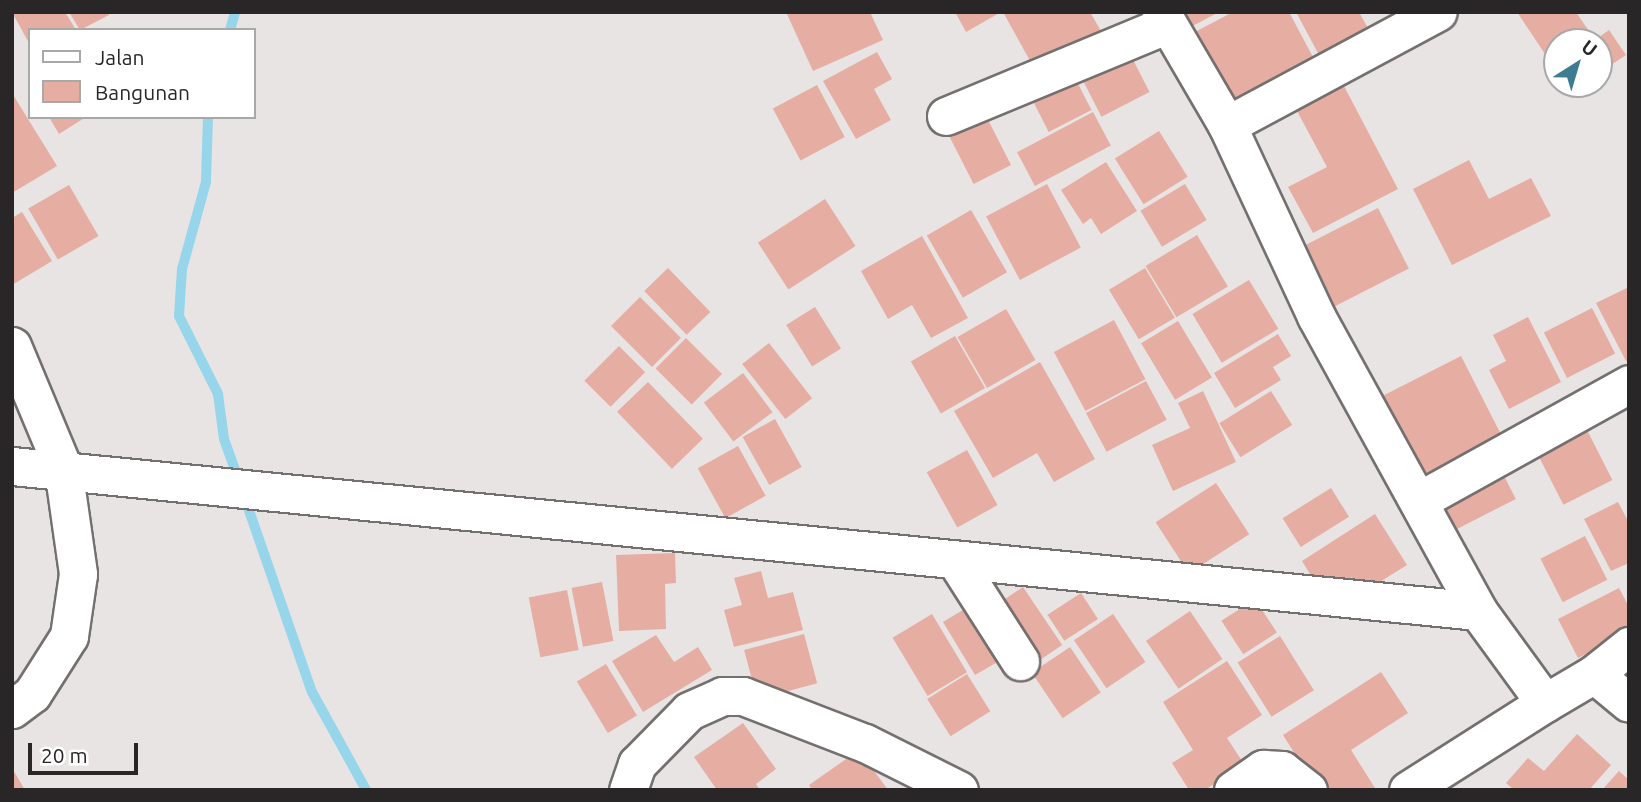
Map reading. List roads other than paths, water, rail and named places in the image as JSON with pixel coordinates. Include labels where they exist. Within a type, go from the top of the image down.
[{"type":"street","points":[[1227,125],[1438,12]]},
{"type":"street","points":[[946,116],[1164,18],[1227,125],[1316,316],[1420,500],[1478,611],[1545,703]]},
{"type":"street","points":[[12,346],[63,468],[78,573],[69,636],[32,694],[12,709]]},
{"type":"street","points":[[1420,500],[1629,384]]},
{"type":"street","points":[[12,466],[63,468],[956,561],[1478,611]]},
{"type":"street","points":[[956,561],[1020,661]]},
{"type":"street","points":[[1408,790],[1594,674],[1628,647]]},
{"type":"street","points":[[1594,674],[1629,703]]},
{"type":"street","points":[[628,790],[637,764],[689,711],[722,696],[743,696],[865,743],[958,790]]},
{"type":"street","points":[[1233,790],[1263,769],[1282,769],[1308,790]]},
{"type":"waterway","points":[[231,28],[235,12]]},
{"type":"waterway","points":[[208,119],[206,182],[182,269],[179,316],[218,394],[224,439],[239,481]]},
{"type":"waterway","points":[[244,496],[312,692],[366,790]]}]
